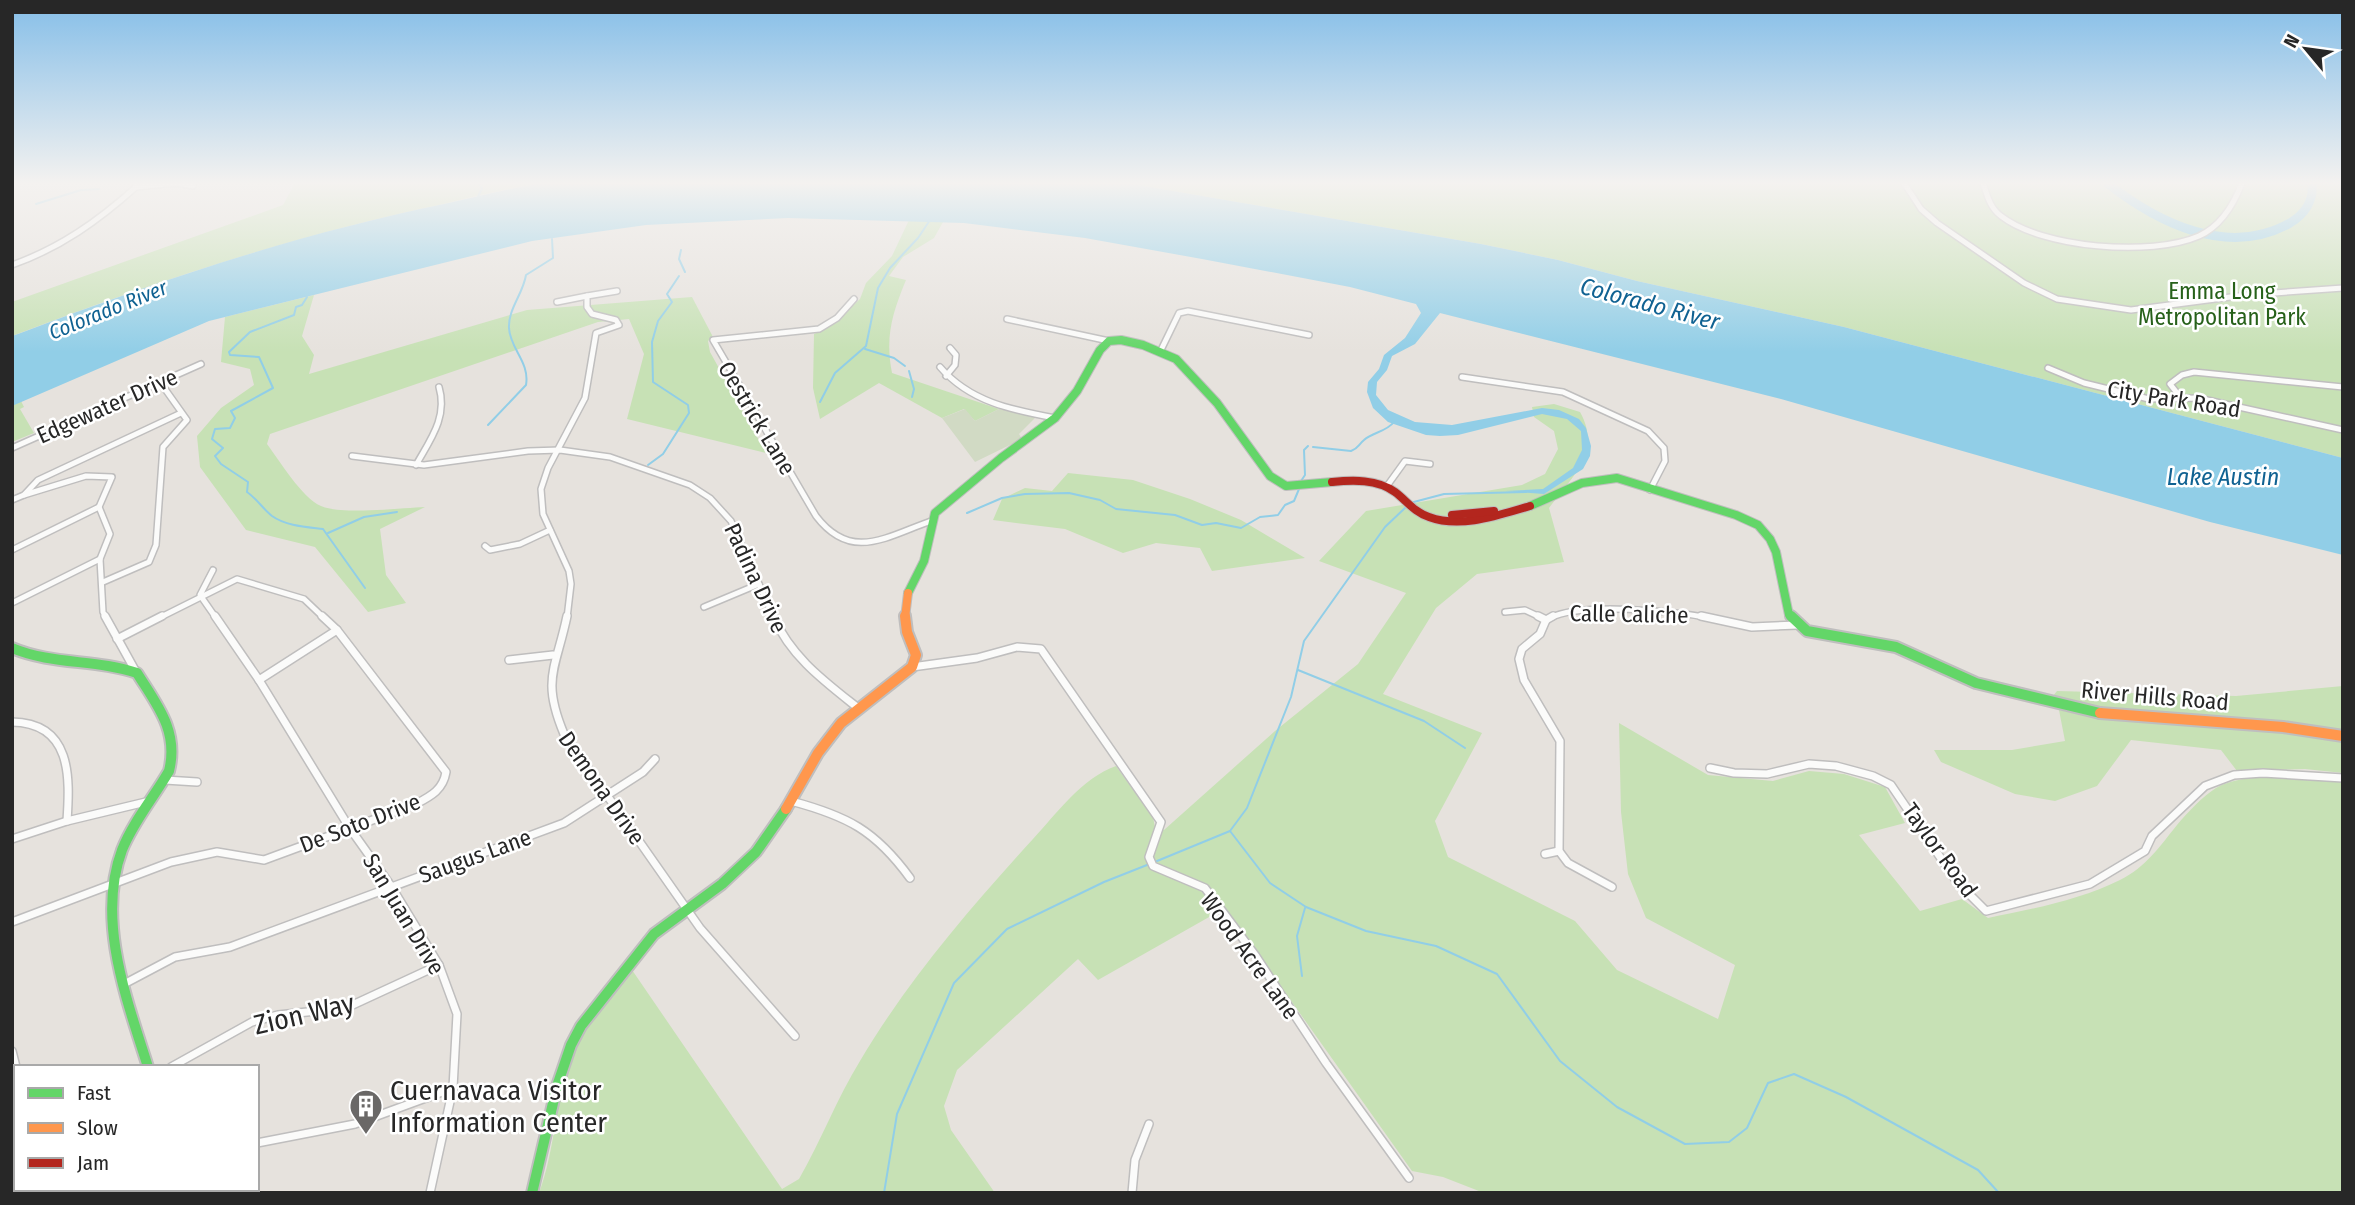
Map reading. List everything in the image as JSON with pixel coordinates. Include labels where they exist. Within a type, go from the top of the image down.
[{"type":"street","points":[[12,265],[68,239]]},
{"type":"street","points":[[1960,239],[2024,284],[2057,299],[2131,310],[2245,295],[2343,288]]},
{"type":"street","points":[[2069,239],[2151,247],[2181,239]]},
{"type":"street","points":[[557,302],[617,291]]},
{"type":"street","name":"Demona Drive","points":[[587,296],[587,307],[592,314],[616,320],[620,325],[596,333],[584,403],[541,489],[541,508],[566,560],[571,584],[568,611],[554,655],[550,683],[557,722],[607,797],[714,946],[795,1036]]},
{"type":"street","name":"Oestrick Lane","points":[[854,299],[837,318],[818,330],[713,340],[816,516],[828,531],[844,541],[868,541],[931,521]]},
{"type":"street","points":[[1161,351],[1179,313],[1188,311],[1310,335]]},
{"type":"street","points":[[1007,319],[1109,341],[1130,341],[1161,351],[1182,364],[1205,389],[1273,480],[1293,486],[1350,480],[1373,482],[1387,486],[1411,508],[1429,517],[1517,509],[1542,502],[1592,478],[1617,478],[1736,515],[1758,525],[1770,539],[1776,552],[1787,610],[1798,625]]},
{"type":"street","points":[[532,1193],[558,1079],[572,1040],[642,947],[687,908],[722,884],[756,852],[828,740],[858,708],[912,667],[916,655],[906,636],[905,609],[909,591],[928,547],[931,521],[941,506],[1055,418],[1077,391],[1100,350],[1109,341]]},
{"type":"street","points":[[946,376],[955,365],[956,355],[950,348]]},
{"type":"street","name":"Edgewater Drive","points":[[12,447],[201,364]]},
{"type":"street","points":[[940,367],[950,382],[968,392],[1009,408],[1055,418]]},
{"type":"street","name":"City Park Road","points":[[2048,368],[2084,383],[2149,399],[2203,399],[2343,429]]},
{"type":"street","points":[[2181,398],[2170,384],[2182,375],[2194,372],[2343,387]]},
{"type":"street","points":[[1462,377],[1563,392],[1648,431],[1664,448],[1665,461],[1650,490]]},
{"type":"street","points":[[103,582],[149,562],[156,545],[163,447],[187,420],[160,382]]},
{"type":"street","points":[[416,465],[443,411],[443,397],[439,387]]},
{"type":"street","points":[[24,495],[38,480],[181,413]]},
{"type":"street","name":"Padina Drive","points":[[352,456],[416,465],[528,451],[560,450],[610,457],[679,479],[717,504],[731,521],[790,648],[812,671],[858,708]]},
{"type":"street","points":[[1387,486],[1405,461],[1430,464]]},
{"type":"street","points":[[12,500],[86,475],[112,477],[99,507],[12,550]]},
{"type":"street","points":[[99,507],[110,534],[100,559],[103,612],[175,744],[172,767],[126,836],[116,866],[114,885],[113,933],[116,958],[147,1065]]},
{"type":"street","points":[[485,546],[490,550],[502,548],[550,530]]},
{"type":"street","points":[[12,603],[100,559]]},
{"type":"street","points":[[200,596],[213,570]]},
{"type":"street","name":"De Soto Drive","points":[[12,922],[171,862],[217,852],[264,860],[428,798],[444,784],[446,772],[337,630],[304,599],[237,579],[117,639]]},
{"type":"street","points":[[704,607],[759,584]]},
{"type":"street","name":"San Juan Drive","points":[[200,596],[259,680],[349,827],[391,886],[439,965],[457,1014],[453,1087],[430,1193]]},
{"type":"street","name":"Calle Caliche","points":[[1505,612],[1525,610],[1546,620],[1561,612],[1666,612],[1700,616],[1749,628],[1798,625]]},
{"type":"street","points":[[1546,620],[1540,634],[1522,649],[1519,659],[1524,680],[1560,741],[1559,851],[1568,863],[1612,887]]},
{"type":"street","name":"River Hills Road","points":[[1798,625],[1814,632],[1896,647],[1976,683],[2019,692],[2082,711],[2157,720],[2305,729],[2343,736]]},
{"type":"street","points":[[259,680],[337,630]]},
{"type":"street","name":"Wood Acre Lane","points":[[912,667],[977,658],[1010,649],[1032,646],[1041,649],[1161,822],[1149,857],[1153,866],[1205,887],[1409,1178]]},
{"type":"street","points":[[12,648],[32,658],[112,664],[137,673]]},
{"type":"street","points":[[509,660],[554,655]]},
{"type":"street","points":[[12,722],[32,722],[61,745],[71,768],[67,821]]},
{"type":"street","name":"Saugus Lane","points":[[124,985],[175,957],[230,947],[564,823],[643,772],[655,759]]},
{"type":"street","name":"Taylor Road","points":[[1710,768],[1767,774],[1809,764],[1836,766],[1873,776],[1891,785],[1957,882],[1986,911],[2090,884],[2145,851],[2152,836],[2205,786],[2234,775],[2263,773],[2343,778]]},
{"type":"street","points":[[165,780],[197,782]]},
{"type":"street","points":[[12,839],[67,821],[150,801]]},
{"type":"street","points":[[791,801],[845,816],[868,828],[895,856],[910,878]]},
{"type":"street","points":[[1545,854],[1559,851]]},
{"type":"street","name":"Zion Way","points":[[175,1065],[253,1022],[278,1015],[346,1008],[439,965]]},
{"type":"street","points":[[259,1143],[355,1124],[453,1087]]},
{"type":"street","points":[[1132,1193],[1135,1160],[1149,1124]]},
{"type":"green space","points":[[187,239],[300,239],[170,279],[12,336],[12,302]]},
{"type":"green space","points":[[900,239],[932,239],[903,257],[889,276],[906,280],[891,326],[889,348],[892,373],[999,409],[975,421],[964,409],[942,418],[879,383],[820,419],[813,388],[814,334],[831,326],[860,299],[866,283],[892,256]]},
{"type":"green space","name":"Emma Long Metropolitan Park","points":[[1453,239],[2343,239],[2343,458],[1844,327]]},
{"type":"green space","points":[[314,295],[302,336],[314,355],[309,374],[527,310],[692,297],[713,337],[708,341],[710,352],[766,453],[627,419],[644,354],[629,319],[598,322],[270,434],[267,444],[284,469],[306,495],[321,506],[356,511],[425,507],[380,529],[386,575],[406,603],[368,612],[315,547],[246,530],[200,467],[197,436],[221,408],[254,385],[250,369],[221,362],[225,317]]},
{"type":"green space","points":[[21,401],[24,407],[20,409],[34,433],[12,442],[12,406]]},
{"type":"green space","points":[[1554,404],[1580,412],[1588,439],[1586,451],[1575,474],[1549,508],[1564,562],[1477,574],[1436,608],[1383,694],[1482,733],[1435,821],[1448,857],[1575,921],[1617,970],[1718,1019],[1735,965],[1646,918],[1628,874],[1621,812],[1619,723],[1708,775],[1773,781],[1809,771],[1844,774],[1885,787],[1905,823],[1859,835],[1920,911],[1962,899],[1988,918],[2072,898],[2105,887],[2129,875],[2145,862],[2201,800],[2229,782],[2260,777],[2343,781],[2343,1193],[1484,1193],[1443,1177],[1412,1171],[1225,908],[1098,980],[1078,959],[957,1070],[944,1106],[951,1130],[995,1193],[539,1193],[549,1158],[562,1087],[573,1052],[592,1019],[630,967],[782,1189],[799,1179],[852,1075],[898,1002],[963,918],[1071,797],[1092,779],[1116,766],[1153,817],[1155,827],[1164,830],[1275,731],[1358,664],[1406,593],[1319,561],[1366,511],[1522,485],[1545,474],[1558,449],[1554,431],[1534,417],[1532,407]]},
{"type":"green space","points":[[965,409],[975,421],[999,409],[1036,417],[1019,434],[1022,439],[975,462],[942,418]]},
{"type":"green space","points":[[1068,473],[1133,480],[1190,499],[1241,520],[1305,558],[1212,571],[1200,548],[1156,543],[1123,553],[1065,529],[993,520],[1002,499],[1025,488],[1052,491]]},
{"type":"green space","points":[[2343,686],[2343,733],[2079,707],[2053,696],[2057,691],[2236,696]]},
{"type":"green space","points":[[2059,710],[2093,717],[2299,731],[2343,739],[2343,773],[2305,769],[2237,771],[2221,750],[2131,740],[2097,786],[2055,801],[2015,794],[1941,762],[1934,750],[2012,750],[2065,741]]},
{"type":"water","name":"Lake Austin","points":[[300,239],[545,239],[209,321],[12,406],[12,336],[175,277]]},
{"type":"water","name":"Lake Austin","points":[[1092,239],[1453,239],[1558,260],[1637,281],[1844,327],[2343,458],[2343,555],[2210,522],[1781,399],[1440,313],[1415,344],[1392,356],[1387,370],[1377,382],[1376,395],[1388,410],[1415,422],[1452,425],[1542,408],[1559,410],[1579,419],[1586,428],[1591,446],[1590,456],[1583,469],[1544,494],[1505,491],[1543,489],[1573,468],[1582,450],[1581,431],[1567,419],[1542,414],[1458,435],[1440,436],[1426,435],[1388,422],[1373,408],[1367,392],[1368,382],[1379,369],[1384,355],[1405,338],[1421,313],[1416,304],[1350,287]]},
{"type":"waterway","points":[[488,425],[526,385],[525,369],[510,336],[509,321],[526,275],[553,258],[552,239]]},
{"type":"waterway","points":[[820,402],[835,373],[866,346],[878,288],[890,268],[917,239]]},
{"type":"waterway","points":[[681,250],[679,259],[685,272]]},
{"type":"waterway","points":[[648,465],[663,454],[689,413],[688,405],[653,382],[652,342],[658,321],[672,302],[667,294],[679,276]]},
{"type":"waterway","points":[[307,297],[302,305],[296,307],[294,315],[250,332],[229,352],[230,355],[259,357],[273,388],[231,411],[235,418],[230,428],[215,429],[212,439],[223,448],[215,456],[221,464],[248,482],[247,492],[272,516],[290,524],[323,529],[365,588]]},
{"type":"waterway","points":[[865,349],[894,358],[905,366]]},
{"type":"waterway","points":[[909,371],[914,389],[912,397]]},
{"type":"waterway","points":[[1313,447],[1351,451],[1368,437],[1394,422]]},
{"type":"waterway","points":[[1301,481],[1305,475],[1304,450],[1308,446]]},
{"type":"waterway","points":[[967,513],[1002,498],[1025,494],[1069,493],[1100,500],[1116,509],[1175,515],[1202,525],[1216,523],[1241,528],[1260,517],[1278,515],[1285,505],[1294,501],[1299,489]]},
{"type":"waterway","points":[[1410,503],[1444,494],[1526,492]]},
{"type":"waterway","points":[[1230,831],[1247,808],[1291,697],[1304,641],[1385,527],[1405,508]]},
{"type":"waterway","points":[[328,533],[364,517],[397,512]]},
{"type":"waterway","points":[[1298,670],[1424,721],[1465,748]]},
{"type":"waterway","points":[[1157,861],[1230,831]]},
{"type":"waterway","points":[[1230,831],[1270,883],[1306,907],[1366,931],[1436,946],[1497,974],[1560,1061],[1617,1107],[1685,1144],[1729,1142],[1747,1128],[1768,1083],[1794,1074],[1846,1097],[1978,1170],[1999,1193]]},
{"type":"waterway","points":[[884,1193],[897,1114],[954,983],[1007,929],[1104,882],[1147,865]]},
{"type":"waterway","points":[[1302,976],[1297,936],[1305,908]]},
{"type":"traffic: fast","points":[[908,593],[924,561],[935,513],[1001,458],[1055,418],[1077,391],[1100,350],[1109,341],[1121,340],[1143,345],[1176,359],[1217,403],[1270,476],[1286,486],[1332,482]]},
{"type":"traffic: fast","points":[[1530,506],[1582,483],[1617,478],[1736,515],[1758,525],[1770,539],[1776,552],[1789,615],[1807,631],[1896,647],[1976,683],[2100,713]]},
{"type":"traffic: fast","points":[[12,648],[43,658],[106,664],[137,673],[166,719],[170,731],[173,757],[169,771],[122,850],[115,875],[112,902],[118,959],[147,1065]]},
{"type":"traffic: fast","points":[[532,1193],[557,1086],[571,1045],[581,1026],[654,934],[722,884],[756,852],[786,809]]},
{"type":"traffic: slow","points":[[786,809],[818,753],[841,723],[912,667],[916,655],[906,625],[908,593]]},
{"type":"traffic: slow","points":[[2100,713],[2283,727],[2343,736]]},
{"type":"traffic: jam","points":[[1332,482],[1356,481],[1381,485],[1395,492],[1419,513],[1445,521],[1474,520],[1530,506]]},
{"type":"traffic: jam","points":[[1452,515],[1494,511]]},
{"type":"place","name":"Cuernavaca Visitor Information Center","points":[[366,1136]]},
{"type":"water label","name":"Colorado River","points":[[1650,304]]},
{"type":"water label","name":"Colorado River","points":[[108,310]]}]
